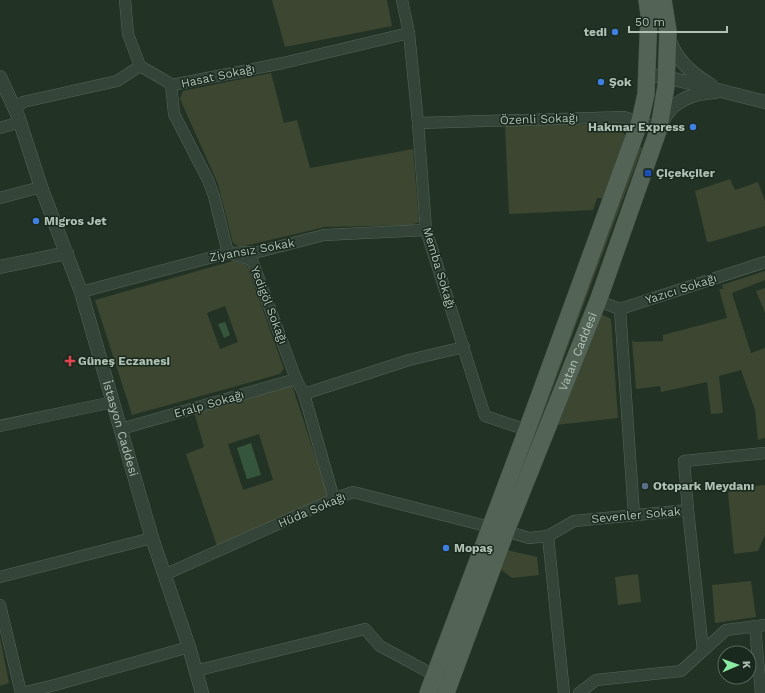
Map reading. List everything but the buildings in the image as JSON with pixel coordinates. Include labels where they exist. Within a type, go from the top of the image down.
[{"type":"main road","name":"Vatan Caddesi","points":[[446,693],[498,529],[527,430],[640,121],[646,94],[647,75],[649,14],[646,0]]},
{"type":"main road","name":"Vatan Caddesi","points":[[428,693],[434,675],[598,301],[659,128],[666,86],[668,31],[663,0]]},
{"type":"street","points":[[15,109],[23,102],[117,81],[140,66],[128,34],[125,0]]},
{"type":"street","name":"Memba Sokağı","points":[[402,0],[409,33],[418,123],[426,230],[485,416],[527,430]]},
{"type":"street","points":[[668,31],[676,54],[688,68],[712,86],[731,93]]},
{"type":"street","name":"Hasat Sokağı","points":[[140,66],[171,84],[177,84],[409,33]]},
{"type":"street","points":[[647,75],[666,77],[765,102]]},
{"type":"street","name":"İstasyon Caddesi","points":[[0,77],[20,122],[41,187],[81,292],[152,538],[189,647],[202,693]]},
{"type":"street","points":[[171,84],[174,114],[208,180],[214,196],[228,253]]},
{"type":"street","points":[[659,128],[668,110],[684,99],[707,93],[731,93]]},
{"type":"street","name":"Özenli Sokağı","points":[[418,123],[624,117],[659,128]]},
{"type":"street","points":[[0,128],[20,122]]},
{"type":"street","points":[[0,198],[41,187]]},
{"type":"street","name":"Ziyansız Sokak","points":[[81,292],[228,253],[258,252],[324,235],[426,230]]},
{"type":"street","points":[[0,267],[67,253]]},
{"type":"street","name":"Yedigöl Sokağı","points":[[228,253],[252,260],[296,379],[304,394],[334,499]]},
{"type":"street","name":"Yazıcı Sokağı","points":[[620,309],[765,262]]},
{"type":"street","points":[[598,301],[620,309],[634,515]]},
{"type":"street","points":[[304,394],[409,360],[464,347]]},
{"type":"street","name":"Eralp Sokağı","points":[[121,429],[296,379]]},
{"type":"street","points":[[0,426],[113,402]]},
{"type":"street","name":"Sevenler Sokak","points":[[498,529],[529,538],[548,536],[574,521],[688,510],[684,461],[765,453]]},
{"type":"street","name":"Hüda Sokağı","points":[[164,575],[334,499],[354,492],[498,529]]},
{"type":"street","points":[[688,510],[703,651]]},
{"type":"street","points":[[548,536],[564,693]]},
{"type":"street","points":[[0,577],[152,538]]},
{"type":"street","points":[[0,605],[21,693],[55,685],[189,647]]},
{"type":"street","points":[[579,693],[596,680],[681,671],[726,630],[760,625],[761,693]]},
{"type":"street","points":[[195,671],[366,629],[380,646],[434,675]]},
{"type":"shaded area","points":[[272,0],[387,0],[392,26],[285,47]]},
{"type":"shaded area","points":[[271,73],[284,123],[297,120],[310,168],[413,149],[419,222],[412,225],[325,227],[240,247],[233,243],[218,184],[180,99],[183,91]]},
{"type":"shaded area","points":[[613,124],[628,137],[608,198],[597,198],[593,210],[509,214],[505,126]]},
{"type":"shaded area","points":[[638,146],[642,148],[439,693],[434,693]]},
{"type":"shaded area","points":[[730,179],[735,190],[758,182],[765,201],[765,226],[707,242],[695,191]]},
{"type":"shaded area","points":[[233,261],[247,265],[284,369],[280,374],[132,415],[95,300]],"holes":[[[225,306],[238,342],[220,349],[207,313]]]},
{"type":"shaded area","points":[[765,271],[765,280],[732,293],[751,353],[765,348],[765,438],[758,440],[755,410],[741,370],[719,376],[723,413],[711,414],[707,382],[661,392],[660,386],[636,389],[632,341],[663,341],[663,335],[727,318],[719,289],[723,289],[722,285]]},
{"type":"shaded area","points":[[765,288],[765,313],[756,291]]},
{"type":"shaded area","points":[[597,312],[611,319],[618,418],[556,425]]},
{"type":"shaded area","points":[[225,322],[230,335],[224,338],[218,324]]},
{"type":"shaded area","points":[[292,385],[328,496],[217,546],[186,454],[204,447],[194,412]],"holes":[[[259,434],[273,480],[243,490],[228,444]]]},
{"type":"shaded area","points":[[251,443],[261,475],[247,479],[237,448]]},
{"type":"shaded area","points":[[765,485],[765,535],[758,551],[734,554],[728,493],[732,488]]},
{"type":"shaded area","points":[[507,550],[537,557],[539,575],[512,578],[500,569]]},
{"type":"shaded area","points":[[638,574],[641,602],[618,605],[615,577]]},
{"type":"shaded area","points":[[751,581],[756,617],[715,623],[712,585]]},
{"type":"shaded area","points":[[0,637],[9,683],[0,686]]},
{"type":"place","name":"tedi","points":[[615,32]]},
{"type":"place","name":"Şok","points":[[601,82]]},
{"type":"place","name":"Hakmar Express","points":[[693,127]]},
{"type":"place","name":"Çiçekçiler","points":[[648,173]]},
{"type":"place","name":"Migros Jet","points":[[36,221]]},
{"type":"place","name":"Güneş Eczanesi","points":[[70,361]]},
{"type":"place","name":"Otopark Meydanı","points":[[645,486]]},
{"type":"place","name":"Mopaş","points":[[446,548]]}]
